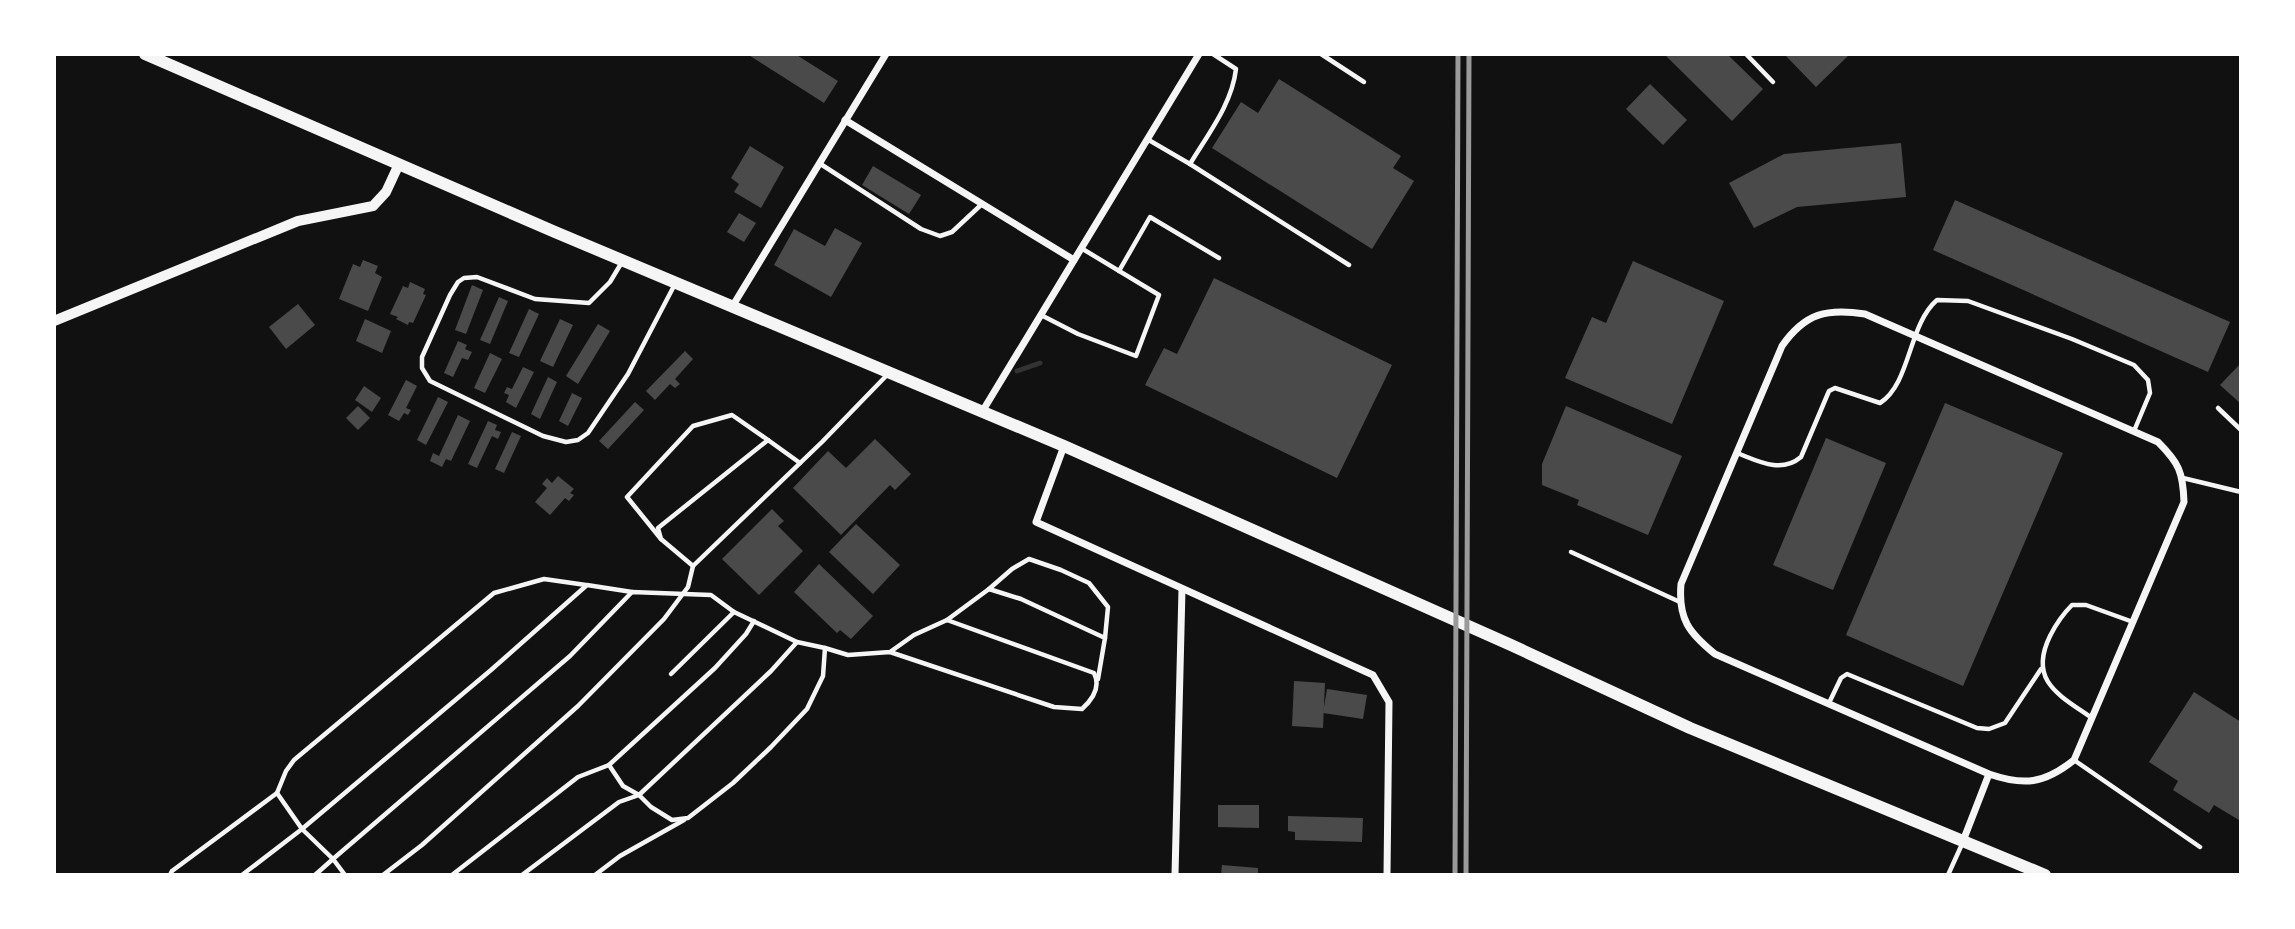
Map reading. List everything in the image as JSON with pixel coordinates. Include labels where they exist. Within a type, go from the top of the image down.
[{"type":"main road","points":[[145,54],[623,261],[1064,446],[1511,645],[1690,728],[2045,875]]},
{"type":"street","points":[[732,307],[886,54]]},
{"type":"street","points":[[981,412],[1199,54]]},
{"type":"street","points":[[845,120],[1074,260]]},
{"type":"street","points":[[54,321],[298,221],[373,206],[386,192],[398,164]]},
{"type":"street","points":[[1839,310],[1865,314],[1916,337],[2158,442],[2175,459],[2183,478],[2184,502],[2074,760],[2060,772],[2040,780],[2022,783],[1989,774],[1715,654],[1698,640],[1684,621],[1680,602],[1681,584],[1782,346],[1791,333],[1806,320],[1839,310]]},
{"type":"street","points":[[1064,446],[1036,522],[1373,675],[1389,702],[1387,875]]},
{"type":"street","points":[[1174,875],[1182,589]]},
{"type":"street","points":[[1963,841],[1989,774]]},
{"type":"lane","points":[[1190,164],[1230,97],[1234,83],[1236,69],[1213,54]]},
{"type":"lane","points":[[1321,54],[1364,82]]},
{"type":"lane","points":[[1746,54],[1773,82]]},
{"type":"lane","points":[[1147,139],[1349,265]]},
{"type":"lane","points":[[819,163],[921,229],[940,236],[952,232],[982,204]]},
{"type":"lane","points":[[1119,271],[1150,217],[1219,258]]},
{"type":"lane","points":[[1040,314],[1078,334],[1136,356],[1159,295],[1081,248]]},
{"type":"lane","points":[[623,261],[610,282],[589,303],[536,299],[477,277],[464,278],[450,295],[427,342],[422,368],[430,381],[543,436],[566,442],[578,440],[588,433],[628,374],[676,283]]},
{"type":"lane","points":[[1737,453],[1774,466],[1793,464],[1801,457],[1829,391],[1835,388],[1880,403],[1887,398],[1898,379],[1926,310],[1937,300],[1968,301],[2134,365],[2148,380],[2150,393],[2134,432]]},
{"type":"lane","points":[[383,875],[422,845],[578,706],[664,619],[688,587],[693,566],[889,373]]},
{"type":"lane","points":[[2218,408],[2241,430]]},
{"type":"lane","points":[[693,566],[662,539],[627,497],[693,426],[732,415],[800,463]]},
{"type":"lane","points":[[662,539],[658,528],[768,440]]},
{"type":"lane","points":[[2183,478],[2241,492]]},
{"type":"lane","points":[[1571,552],[1680,602]]},
{"type":"lane","points":[[170,875],[277,793],[286,771],[295,760],[494,593],[544,579],[632,592],[711,595],[734,612],[797,642],[848,655],[890,652],[1054,707],[1082,709],[1092,700],[1105,638],[1108,607],[1089,583],[1061,569],[1029,559],[1012,569],[947,620],[914,635],[890,652]]},
{"type":"lane","points":[[242,875],[302,829],[491,670],[587,585]]},
{"type":"lane","points":[[989,589],[1021,599],[1105,638]]},
{"type":"lane","points":[[315,875],[570,656],[632,592]]},
{"type":"lane","points":[[1829,704],[1841,678],[1847,674],[1977,728],[1989,729],[2005,723],[2042,669],[2043,651],[2060,616],[2072,605],[2086,606],[2133,621]]},
{"type":"lane","points":[[671,674],[734,612]]},
{"type":"lane","points":[[947,620],[1094,673],[1097,680]]},
{"type":"lane","points":[[452,875],[578,777],[610,765],[715,668],[746,634],[754,621]]},
{"type":"lane","points":[[522,875],[619,802],[639,795],[771,671],[797,642]]},
{"type":"lane","points":[[596,875],[620,856],[688,818],[762,756],[807,709],[823,676],[825,648]]},
{"type":"lane","points":[[2042,669],[2059,695],[2092,718]]},
{"type":"lane","points":[[2074,760],[2200,847]]},
{"type":"lane","points":[[610,765],[623,786],[639,795],[651,807],[672,820],[688,818]]},
{"type":"lane","points":[[277,793],[302,829],[333,859],[345,875]]},
{"type":"lane","points":[[1948,875],[1963,841]]},
{"type":"building","points":[[747,54],[795,54],[838,81],[824,103]]},
{"type":"building","points":[[1664,54],[1727,54],[1763,89],[1732,121]]},
{"type":"building","points":[[1784,54],[1850,54],[1816,87]]},
{"type":"building","points":[[1279,79],[1401,156],[1393,168],[1414,181],[1372,249],[1212,148],[1241,102],[1258,113]]},
{"type":"building","points":[[1650,84],[1687,120],[1663,145],[1626,109]]},
{"type":"building","points":[[1901,143],[1906,197],[1797,207],[1754,228],[1729,183],[1784,154]]},
{"type":"building","points":[[750,146],[784,167],[761,208],[734,192],[739,184],[731,178]]},
{"type":"building","points":[[873,166],[921,195],[909,214],[862,185]]},
{"type":"building","points":[[1955,200],[2230,322],[2208,372],[1933,250]]},
{"type":"building","points":[[739,213],[756,223],[744,242],[727,232]]},
{"type":"building","points":[[835,228],[862,243],[831,297],[774,265],[794,229],[825,246]]},
{"type":"building","points":[[363,260],[378,266],[375,273],[382,277],[368,311],[339,299],[353,264],[360,267]]},
{"type":"building","points":[[1633,261],[1724,301],[1672,424],[1565,378],[1592,317],[1606,323]]},
{"type":"building","points":[[1214,278],[1392,365],[1337,478],[1145,385],[1164,348],[1177,354]]},
{"type":"building","points":[[410,282],[425,289],[423,294],[426,295],[413,323],[409,322],[408,325],[390,314],[403,286],[408,288]]},
{"type":"building","points":[[472,285],[483,290],[466,334],[455,330]]},
{"type":"building","points":[[499,297],[508,301],[490,344],[480,340]]},
{"type":"building","points":[[298,304],[315,325],[286,349],[269,327]]},
{"type":"building","points":[[529,309],[539,314],[519,357],[509,353]]},
{"type":"building","points":[[365,319],[391,331],[382,353],[356,341]]},
{"type":"building","points":[[560,319],[573,325],[553,367],[540,361]]},
{"type":"building","points":[[598,324],[610,331],[578,384],[566,376]]},
{"type":"building","points":[[458,341],[467,345],[465,349],[472,352],[468,360],[462,358],[453,377],[444,373]]},
{"type":"building","points":[[685,351],[693,359],[675,379],[680,384],[675,388],[670,384],[655,400],[646,391]]},
{"type":"building","points":[[490,353],[502,359],[485,393],[474,388]]},
{"type":"building","points":[[2241,363],[2241,404],[2220,385]]},
{"type":"building","points":[[523,367],[534,372],[516,408],[506,402],[509,395],[504,393],[507,387],[512,389]]},
{"type":"building","points":[[548,377],[557,382],[540,419],[531,414]]},
{"type":"building","points":[[406,380],[417,386],[406,408],[411,410],[408,415],[404,413],[399,421],[388,415]]},
{"type":"building","points":[[364,386],[381,398],[372,412],[355,400]]},
{"type":"building","points":[[572,393],[582,398],[568,426],[559,421]]},
{"type":"building","points":[[438,397],[448,402],[426,445],[417,440]]},
{"type":"building","points":[[635,402],[644,410],[608,449],[599,441]]},
{"type":"building","points":[[1945,403],[2063,453],[1963,686],[1846,635]]},
{"type":"building","points":[[358,406],[370,418],[358,430],[346,418]]},
{"type":"building","points":[[1566,406],[1682,456],[1648,535],[1577,505],[1579,500],[1542,485],[1542,464]]},
{"type":"building","points":[[458,415],[470,421],[451,461],[446,459],[442,467],[430,461],[433,453],[439,456]]},
{"type":"building","points":[[488,421],[497,425],[495,430],[501,432],[498,439],[492,436],[477,468],[468,464]]},
{"type":"building","points":[[512,432],[521,436],[504,473],[495,469]]},
{"type":"building","points":[[1826,438],[1886,463],[1833,590],[1773,565]]},
{"type":"building","points":[[875,439],[911,474],[895,490],[890,485],[841,535],[793,488],[828,451],[846,468]]},
{"type":"building","points":[[558,476],[574,489],[570,493],[574,495],[569,501],[565,498],[550,515],[535,502],[547,488],[542,484],[547,478],[552,483]]},
{"type":"building","points":[[772,509],[784,521],[778,526],[803,551],[759,595],[722,559]]},
{"type":"building","points":[[856,524],[900,565],[873,594],[829,552]]},
{"type":"building","points":[[819,564],[873,616],[851,639],[840,630],[837,633],[794,592]]},
{"type":"building","points":[[1294,681],[1325,683],[1323,728],[1292,726]]},
{"type":"building","points":[[1327,689],[1367,695],[1363,719],[1323,713]]},
{"type":"building","points":[[2194,692],[2241,722],[2239,820],[2214,805],[2209,813],[2173,790],[2178,781],[2149,762]]},
{"type":"building","points":[[1218,805],[1259,805],[1259,828],[1218,827]]},
{"type":"building","points":[[1288,816],[1363,818],[1362,842],[1295,840],[1295,832],[1288,831]]},
{"type":"building","points":[[1222,865],[1258,868],[1258,875],[1221,875]]},
{"type":"waterway","points":[[1017,371],[1040,363]]},
{"type":"railway","points":[[1455,875],[1458,54]]},
{"type":"railway","points":[[1466,875],[1469,54]]}]
